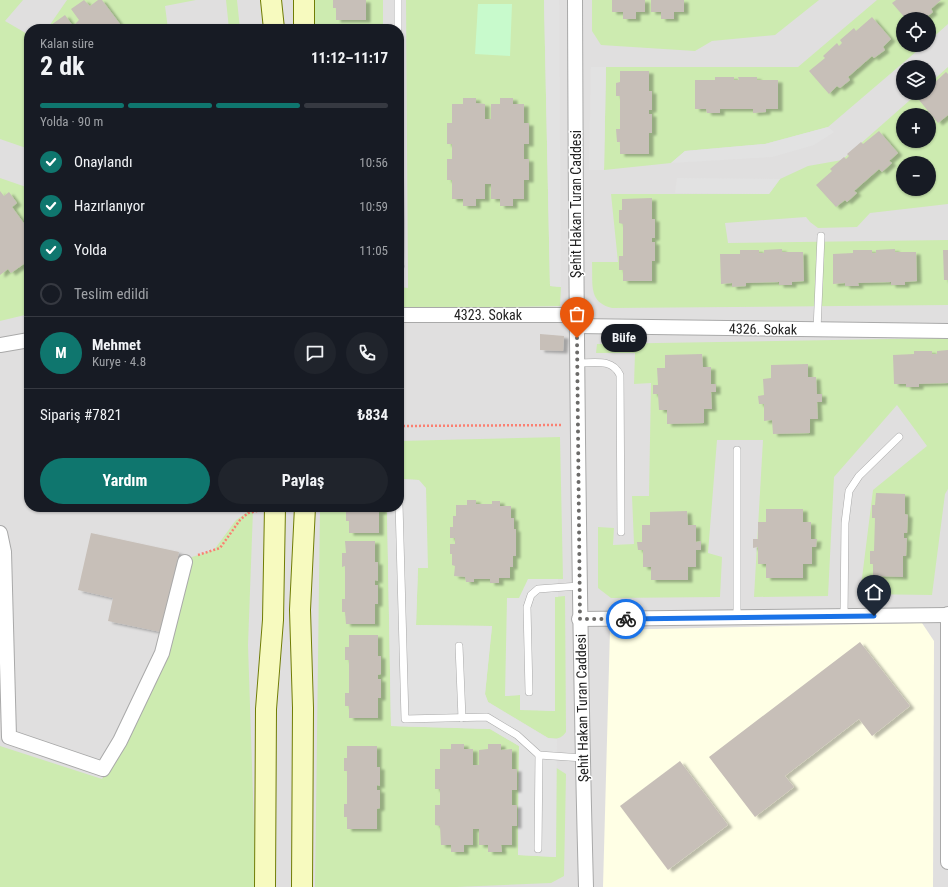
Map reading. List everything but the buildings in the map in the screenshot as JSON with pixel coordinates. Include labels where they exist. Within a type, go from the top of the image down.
[{"type":"street","points":[[271,0],[273,24]]},
{"type":"street","points":[[304,0],[304,24]]},
{"type":"street","name":"Şehit Hakan Turan Caddesi","points":[[575,0],[577,425],[586,887]]},
{"type":"street","name":"4323. Sokak","points":[[404,315],[577,320]]},
{"type":"street","name":"4326. Sokak","points":[[577,320],[817,330],[948,331]]},
{"type":"street","points":[[0,345],[24,341]]},
{"type":"street","points":[[265,887],[266,709],[273,620],[275,512]]},
{"type":"street","points":[[302,887],[303,708],[300,610],[305,512]]},
{"type":"street","points":[[0,533],[4,552],[9,737],[103,769],[120,741],[162,653],[185,562]]},
{"type":"street","points":[[580,619],[948,615],[948,862]]},
{"type":"lane","points":[[398,0],[398,24]]},
{"type":"lane","points":[[817,330],[821,236]]},
{"type":"lane","points":[[577,363],[609,364],[616,367],[620,375],[621,532]]},
{"type":"lane","points":[[844,616],[844,523],[849,491],[858,476],[899,437]]},
{"type":"lane","points":[[737,450],[737,617]]},
{"type":"lane","points":[[399,512],[406,719],[487,717],[517,735],[539,755],[583,758]]},
{"type":"lane","points":[[529,692],[527,607],[531,595],[538,588],[579,586]]},
{"type":"lane","points":[[459,646],[462,718]]},
{"type":"lane","points":[[538,849],[539,755]]},
{"type":"path","points":[[404,426],[577,425]]},
{"type":"path","points":[[185,562],[204,552],[220,548],[240,520],[248,513],[252,512]]},
{"type":"shaded area","points":[[0,0],[948,0],[948,887],[242,887],[0,757]]},
{"type":"shaded area","points":[[544,0],[559,0],[561,287],[550,286]]},
{"type":"shaded area","points":[[591,67],[606,67],[604,170],[589,170]]},
{"type":"shaded area","points":[[828,127],[834,132],[814,145],[772,157],[671,163],[685,151],[765,144]]},
{"type":"shaded area","points":[[677,178],[780,179],[769,194],[675,193]]},
{"type":"shaded area","points":[[404,479],[419,480],[426,488],[428,568],[418,568],[416,625],[492,626],[485,694],[488,702],[548,738],[557,739],[556,857],[518,855],[519,746],[490,729],[391,726],[387,512],[404,512]]},
{"type":"shaded area","points":[[528,579],[558,579],[558,597],[555,597],[555,711],[520,710],[520,695],[505,696],[507,598],[519,598]]},
{"type":"shaded area","points":[[922,623],[934,641],[933,887],[603,887],[610,630]]},
{"type":"green space","points":[[0,0],[23,0],[5,21],[24,32],[24,147],[0,139]]},
{"type":"green space","points":[[67,0],[196,0],[165,6],[167,24],[50,24]]},
{"type":"green space","points":[[226,0],[237,0],[239,24],[228,24]]},
{"type":"green space","points":[[312,0],[383,0],[383,24],[312,24]]},
{"type":"green space","points":[[406,0],[544,0],[550,286],[561,287],[560,306],[404,309],[404,288],[408,288]]},
{"type":"green space","points":[[592,0],[819,0],[775,35],[712,41],[695,51],[601,45],[592,31]]},
{"type":"green space","points":[[877,0],[948,0],[948,24],[936,35],[936,12],[896,12],[896,52],[916,52],[906,60],[896,60],[896,69],[828,127],[765,144],[685,151],[671,163],[604,170],[606,67],[798,67]]},
{"type":"green space","points":[[478,4],[512,4],[510,56],[475,54]]},
{"type":"green space","points":[[948,67],[948,204],[870,213],[857,227],[818,228],[806,217],[725,223],[728,243],[948,240],[948,305],[612,308],[604,305],[595,297],[592,285],[592,262],[618,262],[611,194],[769,194],[780,179],[808,166],[842,160],[896,112],[896,148],[936,148],[936,108],[901,108],[910,100],[936,100],[936,78]]},
{"type":"green space","points":[[0,178],[24,186],[24,315],[0,321]]},
{"type":"green space","points":[[948,338],[948,489],[945,494],[932,595],[860,594],[873,490],[927,446],[897,405],[834,477],[828,596],[754,597],[763,440],[717,440],[708,553],[722,557],[720,597],[611,598],[598,588],[598,527],[614,528],[613,545],[634,544],[632,496],[649,496],[651,383],[634,384],[635,353],[596,353],[597,344]]},
{"type":"green space","points":[[560,437],[563,579],[528,579],[505,696],[520,695],[520,709],[555,711],[555,597],[565,596],[566,732],[560,737],[548,738],[488,702],[485,694],[492,626],[416,625],[418,568],[427,568],[419,480],[404,479],[404,441]]},
{"type":"green space","points":[[253,512],[248,645],[256,887],[0,887],[0,746],[102,779],[126,741],[186,564],[192,557],[214,550],[236,520],[246,513]]},
{"type":"green space","points":[[320,512],[387,512],[391,726],[490,729],[519,746],[518,855],[556,857],[555,767],[566,774],[564,876],[551,883],[456,887],[315,887]]},
{"type":"way so far","points":[[577,338],[580,619],[626,619]]},
{"type":"place","name":"Büfe","points":[[577,338]]},
{"type":"route","points":[[626,619],[874,616]]}]
